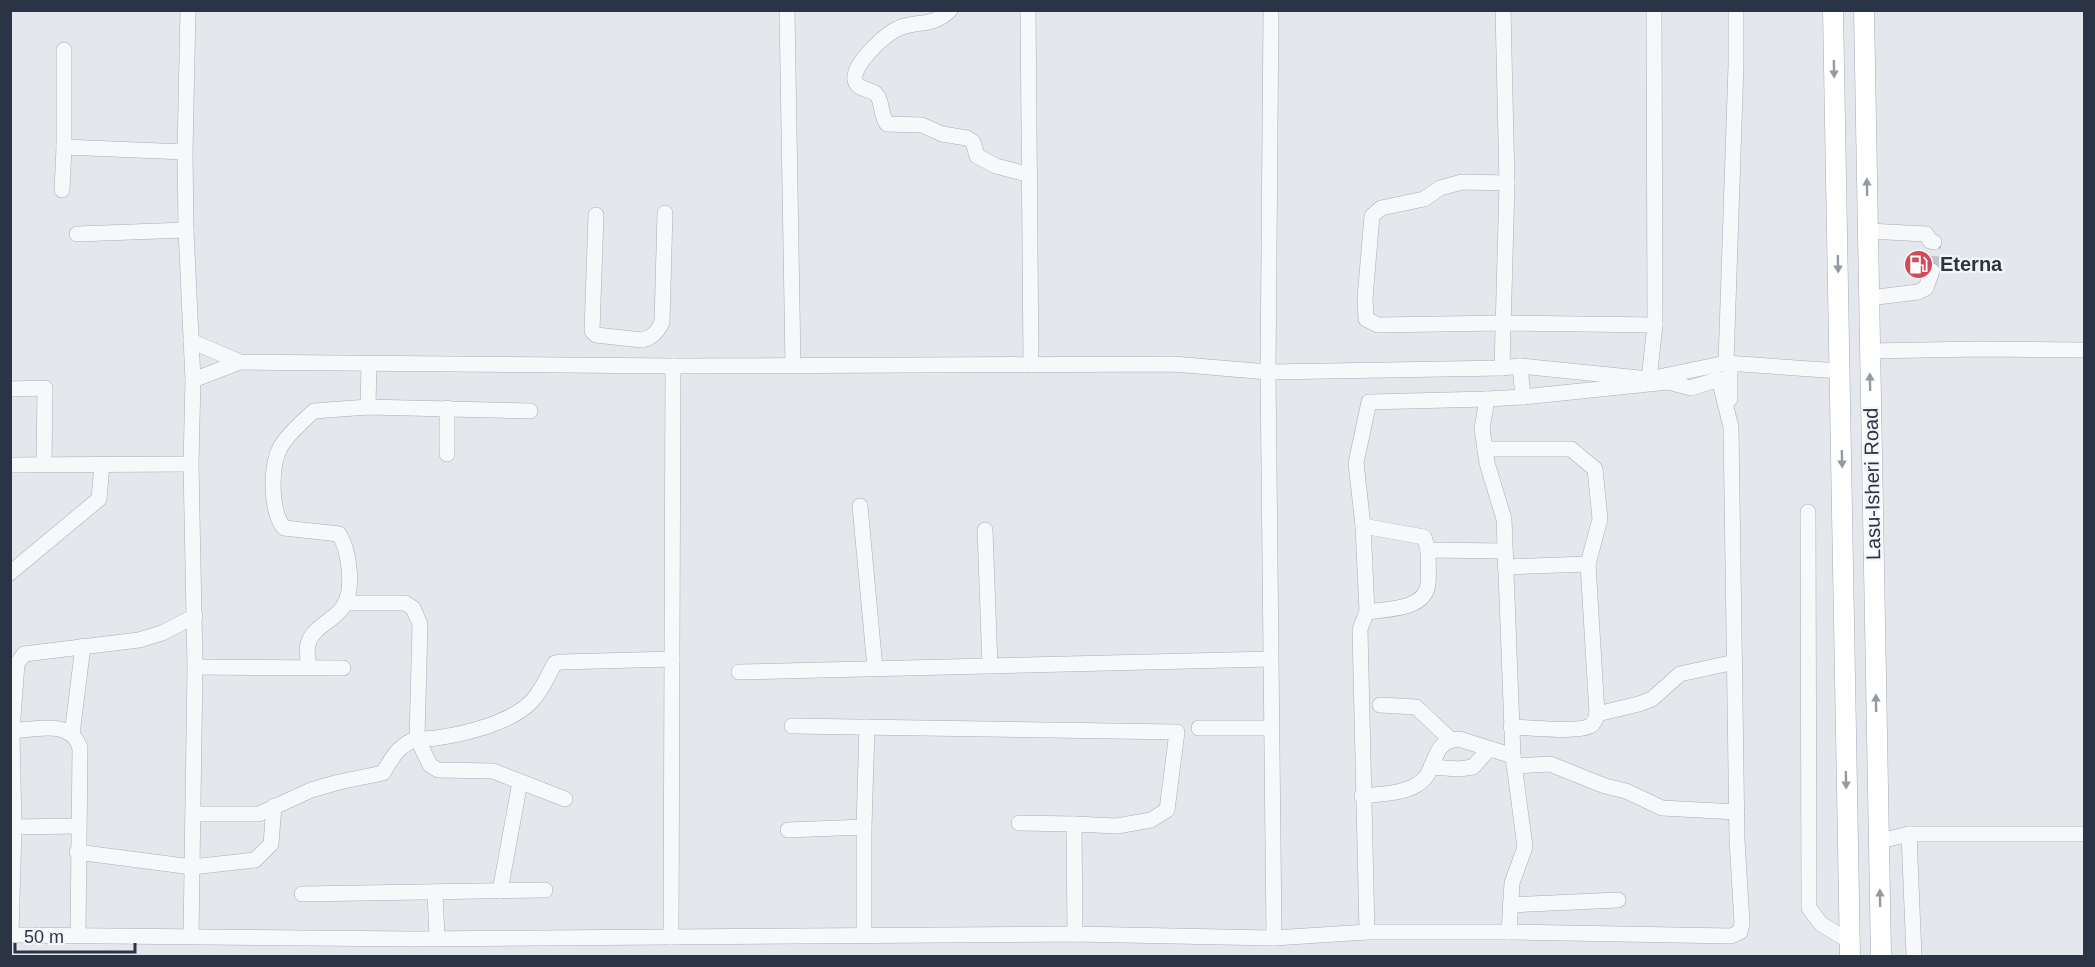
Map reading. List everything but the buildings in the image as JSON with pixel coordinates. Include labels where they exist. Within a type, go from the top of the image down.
[{"type":"main road","name":"Lasu-Isheri Road","points":[[1833,10],[1850,949]]},
{"type":"main road","name":"Lasu-Isheri Road","points":[[1864,10],[1881,957]]},
{"type":"street","points":[[188,10],[185,152],[193,380],[191,464],[195,616],[191,936]]},
{"type":"street","points":[[787,10],[793,365]]},
{"type":"street","points":[[950,10],[933,22],[905,26],[894,31],[860,63],[854,76],[856,82],[859,86],[876,94],[883,119],[887,124],[922,125],[942,134],[967,138],[973,142],[977,156],[985,161],[1030,175]]},
{"type":"street","points":[[1028,10],[1030,364]]},
{"type":"street","points":[[1271,10],[1268,372],[1274,938]]},
{"type":"street","points":[[1502,368],[1507,183],[1503,10]]},
{"type":"street","points":[[1649,379],[1655,325],[1654,10]]},
{"type":"street","points":[[195,616],[162,633],[139,640],[24,654],[17,664],[11,731],[14,827],[11,934],[437,938],[1075,934],[1274,938],[1367,932],[1509,932],[1731,936],[1740,932],[1742,923],[1737,812],[1730,369],[1726,363],[1736,10]]},
{"type":"street","points":[[62,189],[64,50]]},
{"type":"street","points":[[64,147],[185,152]]},
{"type":"street","points":[[1507,183],[1462,182],[1440,188],[1424,199],[1381,208],[1372,216],[1365,298],[1366,319],[1377,325],[1502,323],[1655,325]]},
{"type":"street","points":[[596,215],[592,331],[596,335],[642,340],[650,339],[662,322],[665,213]]},
{"type":"street","points":[[77,234],[186,230]]},
{"type":"street","points":[[1868,231],[1926,234],[1930,241],[1934,242]]},
{"type":"street","points":[[1869,298],[1918,292],[1926,288],[1932,271]]},
{"type":"street","points":[[641,366],[642,340]]},
{"type":"street","points":[[192,341],[240,362]]},
{"type":"street","points":[[1870,351],[2085,350]]},
{"type":"street","points":[[193,380],[240,362],[641,366],[1173,363],[1268,372],[1520,366],[1649,379],[1726,363],[1840,371]]},
{"type":"street","points":[[368,407],[369,364]]},
{"type":"street","points":[[671,937],[673,366]]},
{"type":"street","points":[[1520,366],[1523,397]]},
{"type":"street","points":[[1367,932],[1362,796],[1360,629],[1367,612],[1363,526],[1356,463],[1369,402],[1523,397],[1668,382],[1691,388],[1719,379],[1730,424]]},
{"type":"street","points":[[10,388],[45,388],[44,464]]},
{"type":"street","points":[[1486,399],[1482,429],[1487,463],[1504,519],[1513,761],[1525,847],[1512,883],[1509,932]]},
{"type":"street","points":[[309,668],[308,642],[320,627],[343,608],[348,596],[349,567],[345,544],[339,534],[284,528],[277,520],[272,490],[282,445],[314,411],[368,407],[530,411]]},
{"type":"street","points":[[447,408],[447,454]]},
{"type":"street","points":[[1485,449],[1571,449],[1594,469],[1600,519],[1588,564],[1597,714],[1593,725],[1586,728],[1511,727]]},
{"type":"street","points":[[10,573],[99,499],[102,464]]},
{"type":"street","points":[[10,465],[191,464]]},
{"type":"street","points":[[860,506],[875,668]]},
{"type":"street","points":[[1808,512],[1809,908],[1821,924],[1850,949]]},
{"type":"street","points":[[1363,526],[1424,537],[1428,550],[1428,584],[1425,595],[1414,604],[1367,612]]},
{"type":"street","points":[[986,530],[990,666]]},
{"type":"street","points":[[1428,550],[1505,551]]},
{"type":"street","points":[[1505,567],[1588,564]]},
{"type":"street","points":[[345,603],[405,603],[413,608],[420,624],[417,738],[430,765],[438,770],[493,771],[565,799]]},
{"type":"street","points":[[72,734],[83,646]]},
{"type":"street","points":[[193,814],[259,814],[311,790],[383,773],[402,747],[417,738],[435,739],[473,730],[510,717],[530,703],[544,685],[555,663],[672,659]]},
{"type":"street","points":[[739,672],[1270,659]]},
{"type":"street","points":[[1597,714],[1652,699],[1680,674],[1735,662]]},
{"type":"street","points":[[195,667],[343,668]]},
{"type":"street","points":[[1380,705],[1416,707],[1451,740]]},
{"type":"street","points":[[792,726],[1178,732],[1167,810],[1151,820],[1117,825],[1019,823]]},
{"type":"street","points":[[864,936],[867,727]]},
{"type":"street","points":[[11,731],[55,728],[72,734],[80,748],[77,826],[78,935]]},
{"type":"street","points":[[1199,728],[1272,728]]},
{"type":"street","points":[[1362,796],[1416,786],[1427,777],[1438,750],[1444,742],[1459,739],[1490,749],[1513,761],[1550,764],[1605,786],[1626,791],[1662,808],[1737,812]]},
{"type":"street","points":[[1431,767],[1459,769],[1473,767],[1490,749]]},
{"type":"street","points":[[500,891],[520,782]]},
{"type":"street","points":[[77,852],[192,867],[255,860],[271,844],[274,806]]},
{"type":"street","points":[[1074,824],[1075,934]]},
{"type":"street","points":[[14,827],[77,826]]},
{"type":"street","points":[[788,830],[864,827]]},
{"type":"street","points":[[1880,841],[1909,834],[2085,834]]},
{"type":"street","points":[[1909,834],[1914,957]]},
{"type":"street","points":[[302,894],[545,890]]},
{"type":"street","points":[[435,892],[437,938]]},
{"type":"street","points":[[1510,905],[1618,900]]},
{"type":"tunnel","points":[[1932,271],[1934,242]]},
{"type":"place","name":"Eterna","points":[[1919,264]]}]
